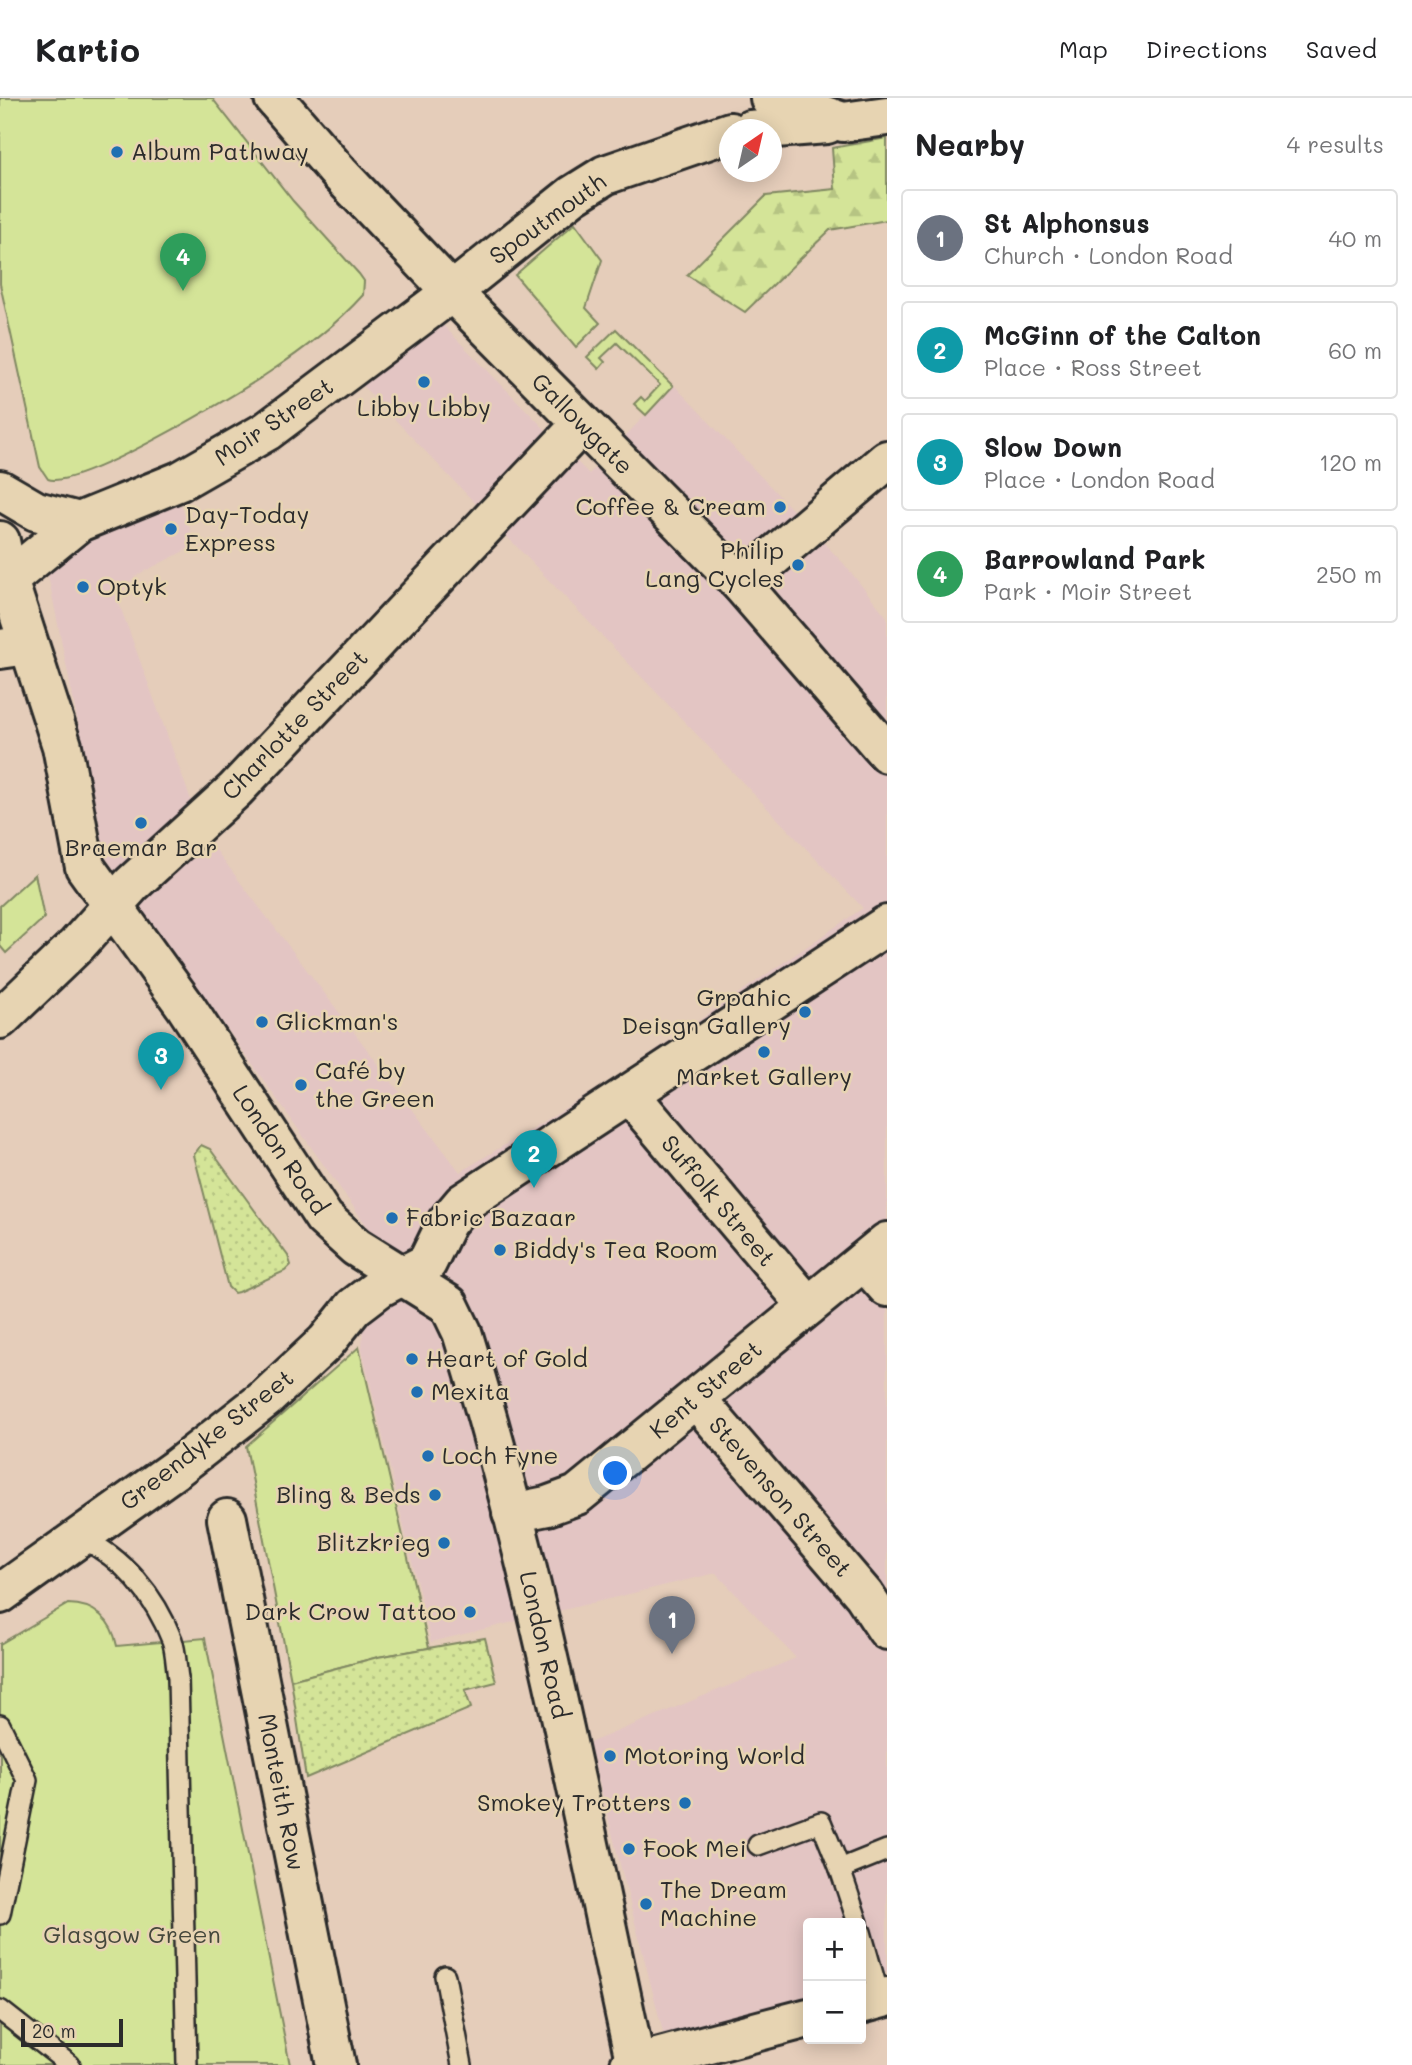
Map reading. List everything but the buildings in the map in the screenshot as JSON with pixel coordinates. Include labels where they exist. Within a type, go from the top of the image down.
[{"type":"street","name":"Gallowgate","points":[[274,98],[331,165],[452,292],[741,584],[885,745]]},
{"type":"street","points":[[770,98],[844,122]]},
{"type":"street","points":[[782,127],[887,117]]},
{"type":"street","name":"Spoutmouth","points":[[452,292],[573,195],[606,175],[719,136]]},
{"type":"street","name":"Moir Street","points":[[8,580],[79,523],[131,504],[226,456],[326,389],[452,292]]},
{"type":"street","name":"Charlotte Street","points":[[0,1019],[77,945],[110,906],[235,790],[582,424]]},
{"type":"street","points":[[741,584],[887,460]]},
{"type":"street","points":[[0,490],[36,511],[79,523]]},
{"type":"street","name":"London Road","points":[[0,541],[8,580],[14,647],[62,746],[85,867],[110,906],[186,1007],[302,1189],[324,1218],[356,1247],[449,1305],[456,1318],[512,1513],[584,1814],[634,2065]]},
{"type":"street","name":"Greendyke Street","points":[[0,1594],[81,1538],[265,1399],[326,1342],[354,1307],[379,1288],[427,1263],[447,1222],[463,1203],[887,925]]},
{"type":"street","name":"Suffolk Street","points":[[630,1095],[808,1306]]},
{"type":"street","name":"Kent Street","points":[[512,1513],[547,1506],[577,1495],[697,1400],[808,1306],[880,1263]]},
{"type":"street","name":"Stevenson Street","points":[[697,1400],[864,1595],[887,1630]]},
{"type":"street","name":"Monteith Row","points":[[227,1519],[336,2065]]},
{"type":"street","points":[[634,2065],[803,2019]]},
{"type":"lane","points":[[81,1538],[102,1548],[138,1581],[172,1641],[178,1678],[187,2065]]},
{"type":"lane","points":[[0,1725],[27,1780],[0,1914]]},
{"type":"lane","points":[[758,1845],[821,1822],[856,1918]]},
{"type":"lane","points":[[840,1869],[887,1850]]},
{"type":"lane","points":[[866,1955],[876,2000]]},
{"type":"lane","points":[[445,1976],[462,2065]]},
{"type":"lane","points":[[0,2010],[70,2065]]},
{"type":"shaded area","points":[[438,320],[589,474],[674,385],[844,564],[887,617],[887,1971],[866,1978],[866,1918],[803,1918],[803,1999],[664,2036],[589,1743],[796,1658],[716,1573],[431,1642],[362,1349],[367,1226],[105,857],[47,570],[77,533],[176,492],[196,545],[135,576],[117,598],[203,833],[460,1172],[615,1078],[863,908],[358,381]]},
{"type":"green space","points":[[0,98],[212,98],[293,201],[359,274],[364,281],[363,295],[306,347],[224,400],[122,456],[64,479],[48,479],[40,467],[0,284]]},
{"type":"green space","points":[[887,138],[887,220],[830,230],[745,312],[687,275],[766,196],[835,189],[832,148]]},
{"type":"green space","points":[[575,223],[602,260],[586,308],[600,323],[576,347],[515,275]]},
{"type":"green space","points":[[616,329],[673,386],[646,415],[634,404],[641,397],[645,401],[660,385],[617,343],[601,358],[605,362],[599,369],[587,357]]},
{"type":"green space","points":[[35,874],[44,918],[6,953],[0,946],[0,906]]},
{"type":"green space","points":[[201,1145],[210,1149],[288,1256],[291,1265],[285,1271],[234,1293],[228,1287],[194,1155]]},
{"type":"green space","points":[[359,1347],[429,1648],[378,1657],[291,1680],[246,1446]]},
{"type":"green space","name":"Glasgow Green","points":[[68,1604],[86,1607],[101,1615],[111,1628],[117,1646],[205,1638],[290,2065],[0,2065],[0,1644]]},
{"type":"green space","points":[[485,1638],[496,1682],[465,1690],[471,1708],[306,1778],[291,1680],[378,1657]]},
{"type":"place","name":"Album Pathway","points":[[117,152]]},
{"type":"place","name":"Barrowland Park","points":[[183,291]]},
{"type":"place","name":"Libby Libby","points":[[424,382]]},
{"type":"place","name":"Coffee & Cream","points":[[780,507]]},
{"type":"place","name":"Day-Today Express","points":[[171,529]]},
{"type":"place","name":"Philip Lang Cycles","points":[[798,565]]},
{"type":"place","name":"Optyk","points":[[83,587]]},
{"type":"place","name":"Braemar Bar","points":[[141,823]]},
{"type":"place","name":"Grpahic Deisgn Gallery","points":[[805,1012]]},
{"type":"place","name":"Glickman's","points":[[262,1022]]},
{"type":"place","name":"Market Gallery","points":[[764,1052]]},
{"type":"place","name":"Café by the Green","points":[[301,1085]]},
{"type":"place","name":"Slow Down","points":[[161,1090]]},
{"type":"place","name":"McGinn of the Calton","points":[[534,1188]]},
{"type":"place","name":"Fabric Bazaar","points":[[392,1218]]},
{"type":"place","name":"Biddy's Tea Room","points":[[500,1250]]},
{"type":"place","name":"Heart of Gold","points":[[412,1359]]},
{"type":"place","name":"Mexita","points":[[417,1392]]},
{"type":"place","name":"Loch Fyne","points":[[428,1456]]},
{"type":"place","name":"Bling & Beds","points":[[435,1495]]},
{"type":"place","name":"Blitzkrieg","points":[[444,1543]]},
{"type":"place","name":"Dark Crow Tattoo","points":[[470,1612]]},
{"type":"place","name":"St Alphonsus","points":[[672,1654]]},
{"type":"place","name":"Motoring World","points":[[610,1756]]},
{"type":"place","name":"Smokey Trotters","points":[[685,1803]]},
{"type":"place","name":"Fook Mei","points":[[629,1849]]},
{"type":"place","name":"The Dream Machine","points":[[646,1904]]}]
